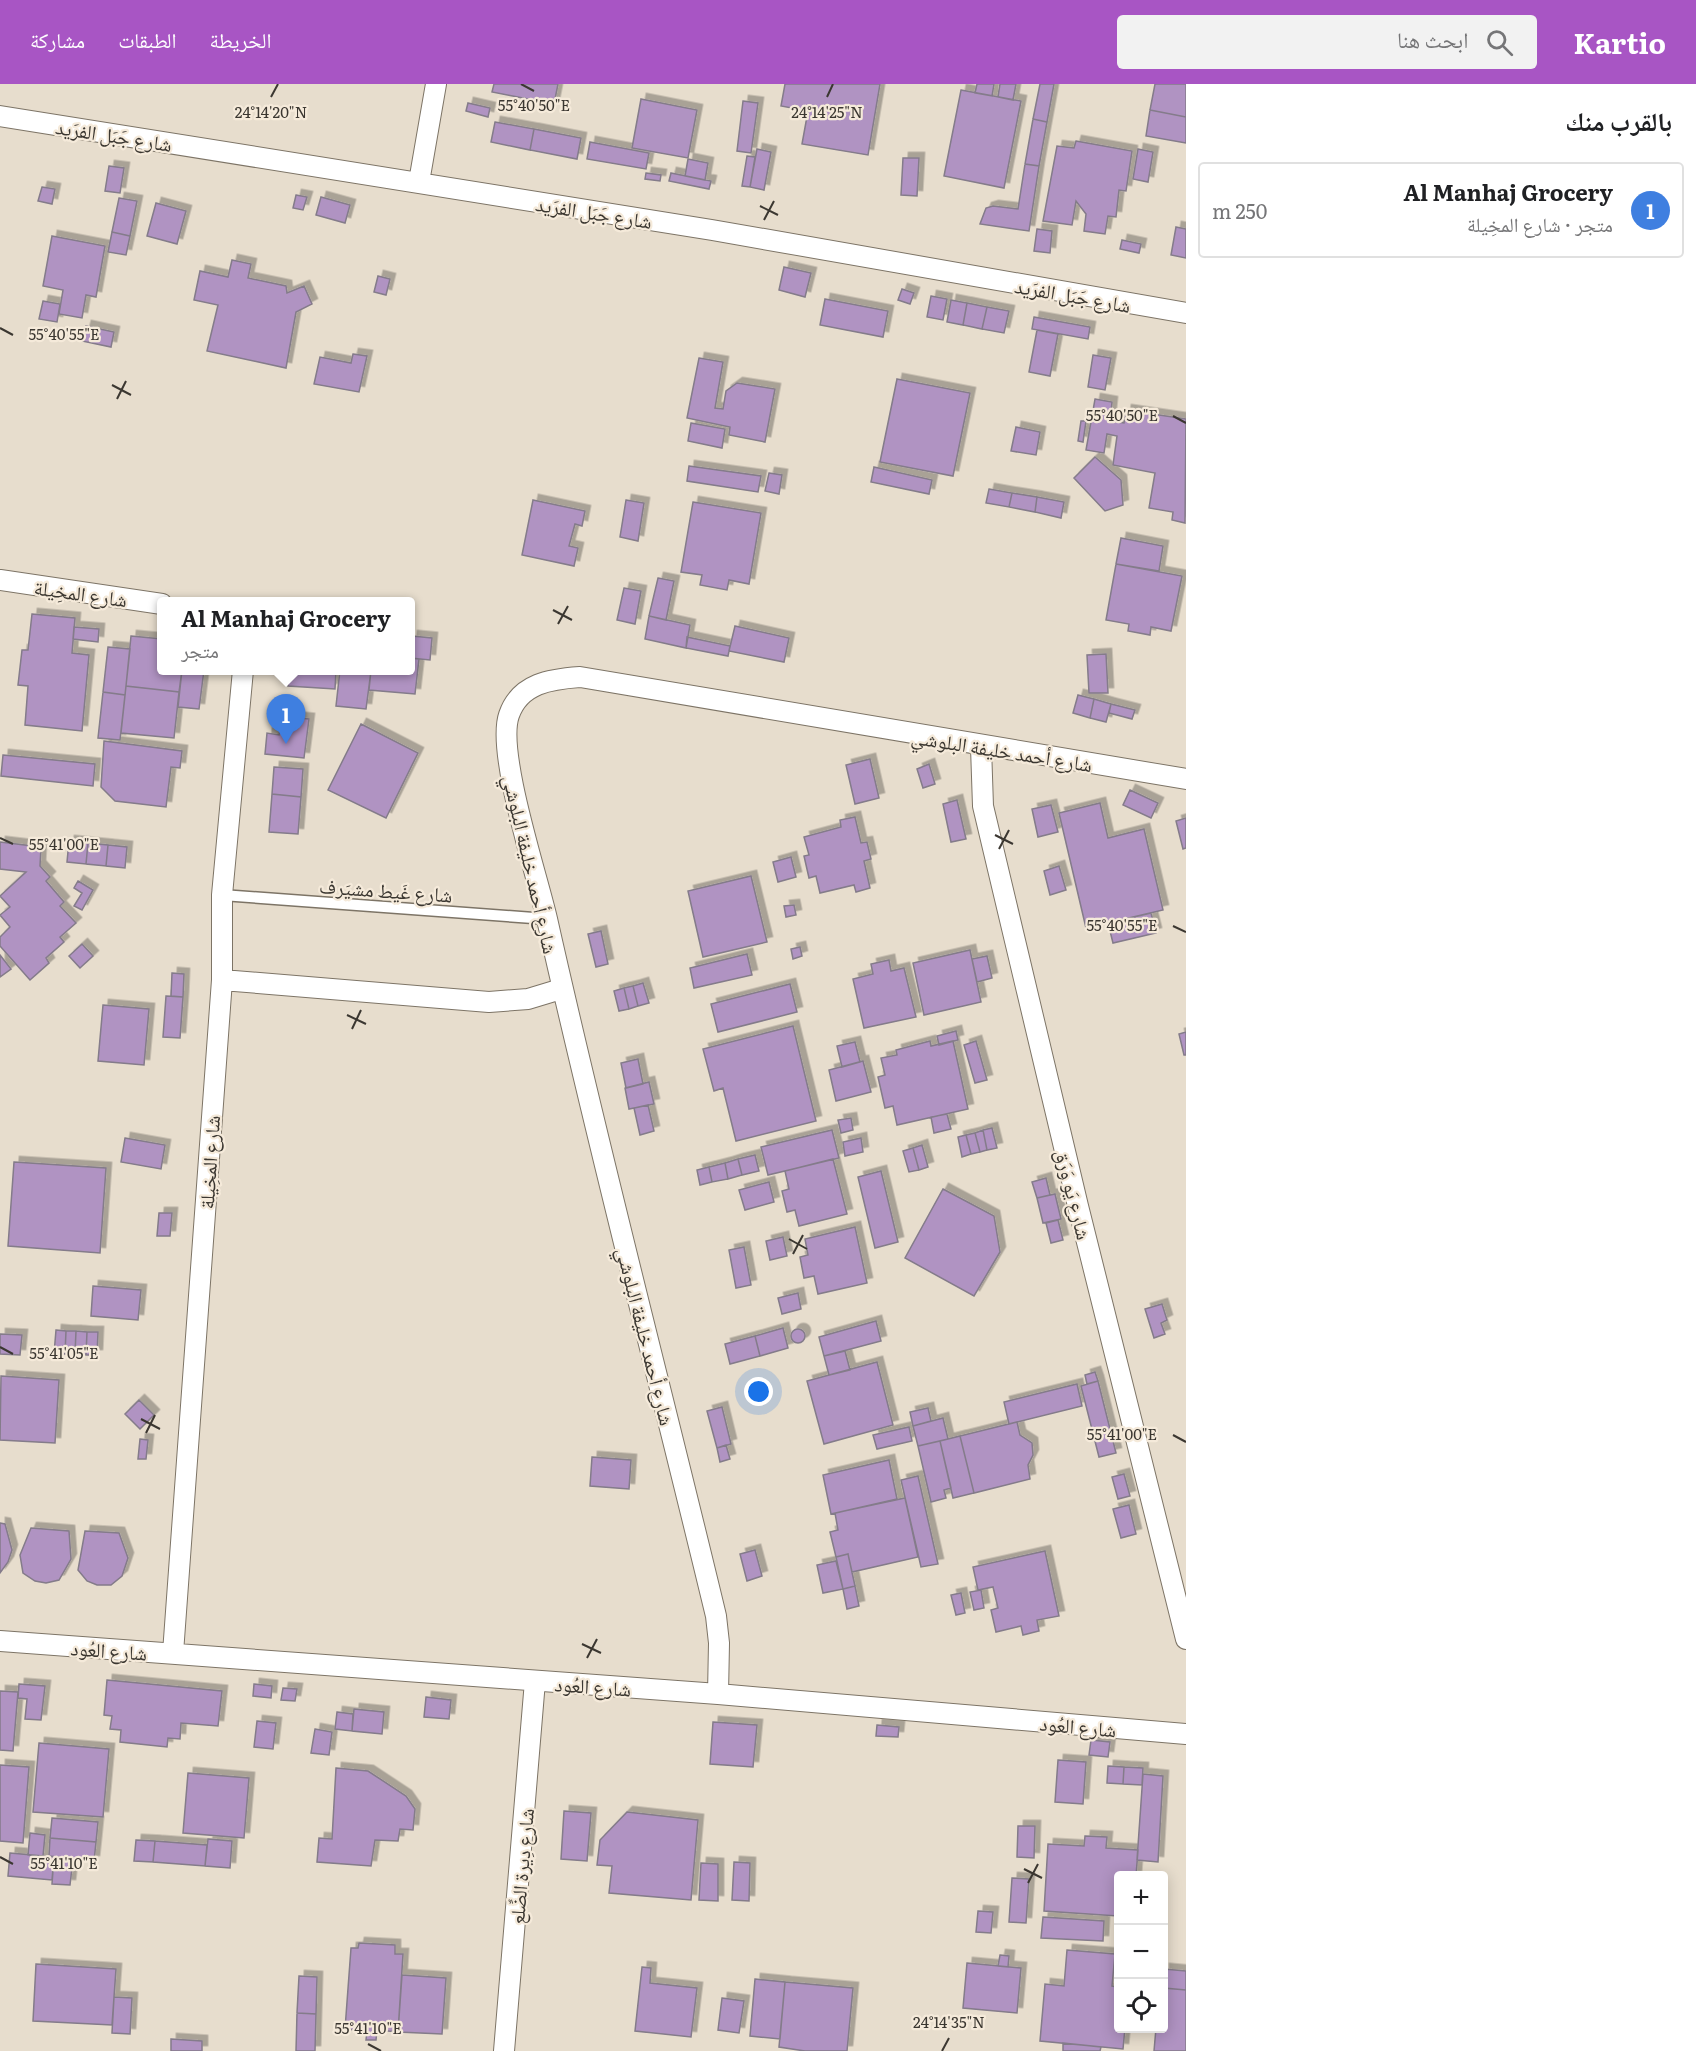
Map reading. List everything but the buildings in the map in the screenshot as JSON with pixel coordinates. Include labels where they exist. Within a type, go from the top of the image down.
[{"type":"street","points":[[419,182],[436,84]]},
{"type":"street","name":"شارع جَبَل الفرَيد","points":[[0,116],[419,182],[1186,313]]},
{"type":"street","name":"شارع المخِيلة","points":[[0,580],[157,603]]},
{"type":"street","name":"شارع المخِيلة","points":[[173,1653],[222,980],[222,895],[243,675]]},
{"type":"street","name":"شارع أحمد خليفة البلوشي","points":[[718,1694],[720,1642],[716,1616],[561,989],[547,919],[512,780],[505,735],[509,714],[525,692],[547,680],[580,677],[981,747],[1186,779]]},
{"type":"street","name":"شارع يَو وَرَق","points":[[981,747],[983,806],[1078,1206],[1186,1639]]},
{"type":"street","points":[[222,980],[489,1002],[528,999],[561,989]]},
{"type":"street","name":"شارع العُود","points":[[0,1641],[718,1694],[1186,1734]]},
{"type":"street","name":"شارع دِيرة الضِّلع","points":[[504,2051],[535,1681]]},
{"type":"lane","name":"شارع غَيط مشيَرف","points":[[222,895],[547,919]]},
{"type":"place","name":"Al Manhaj Grocery","points":[[286,744]]}]
